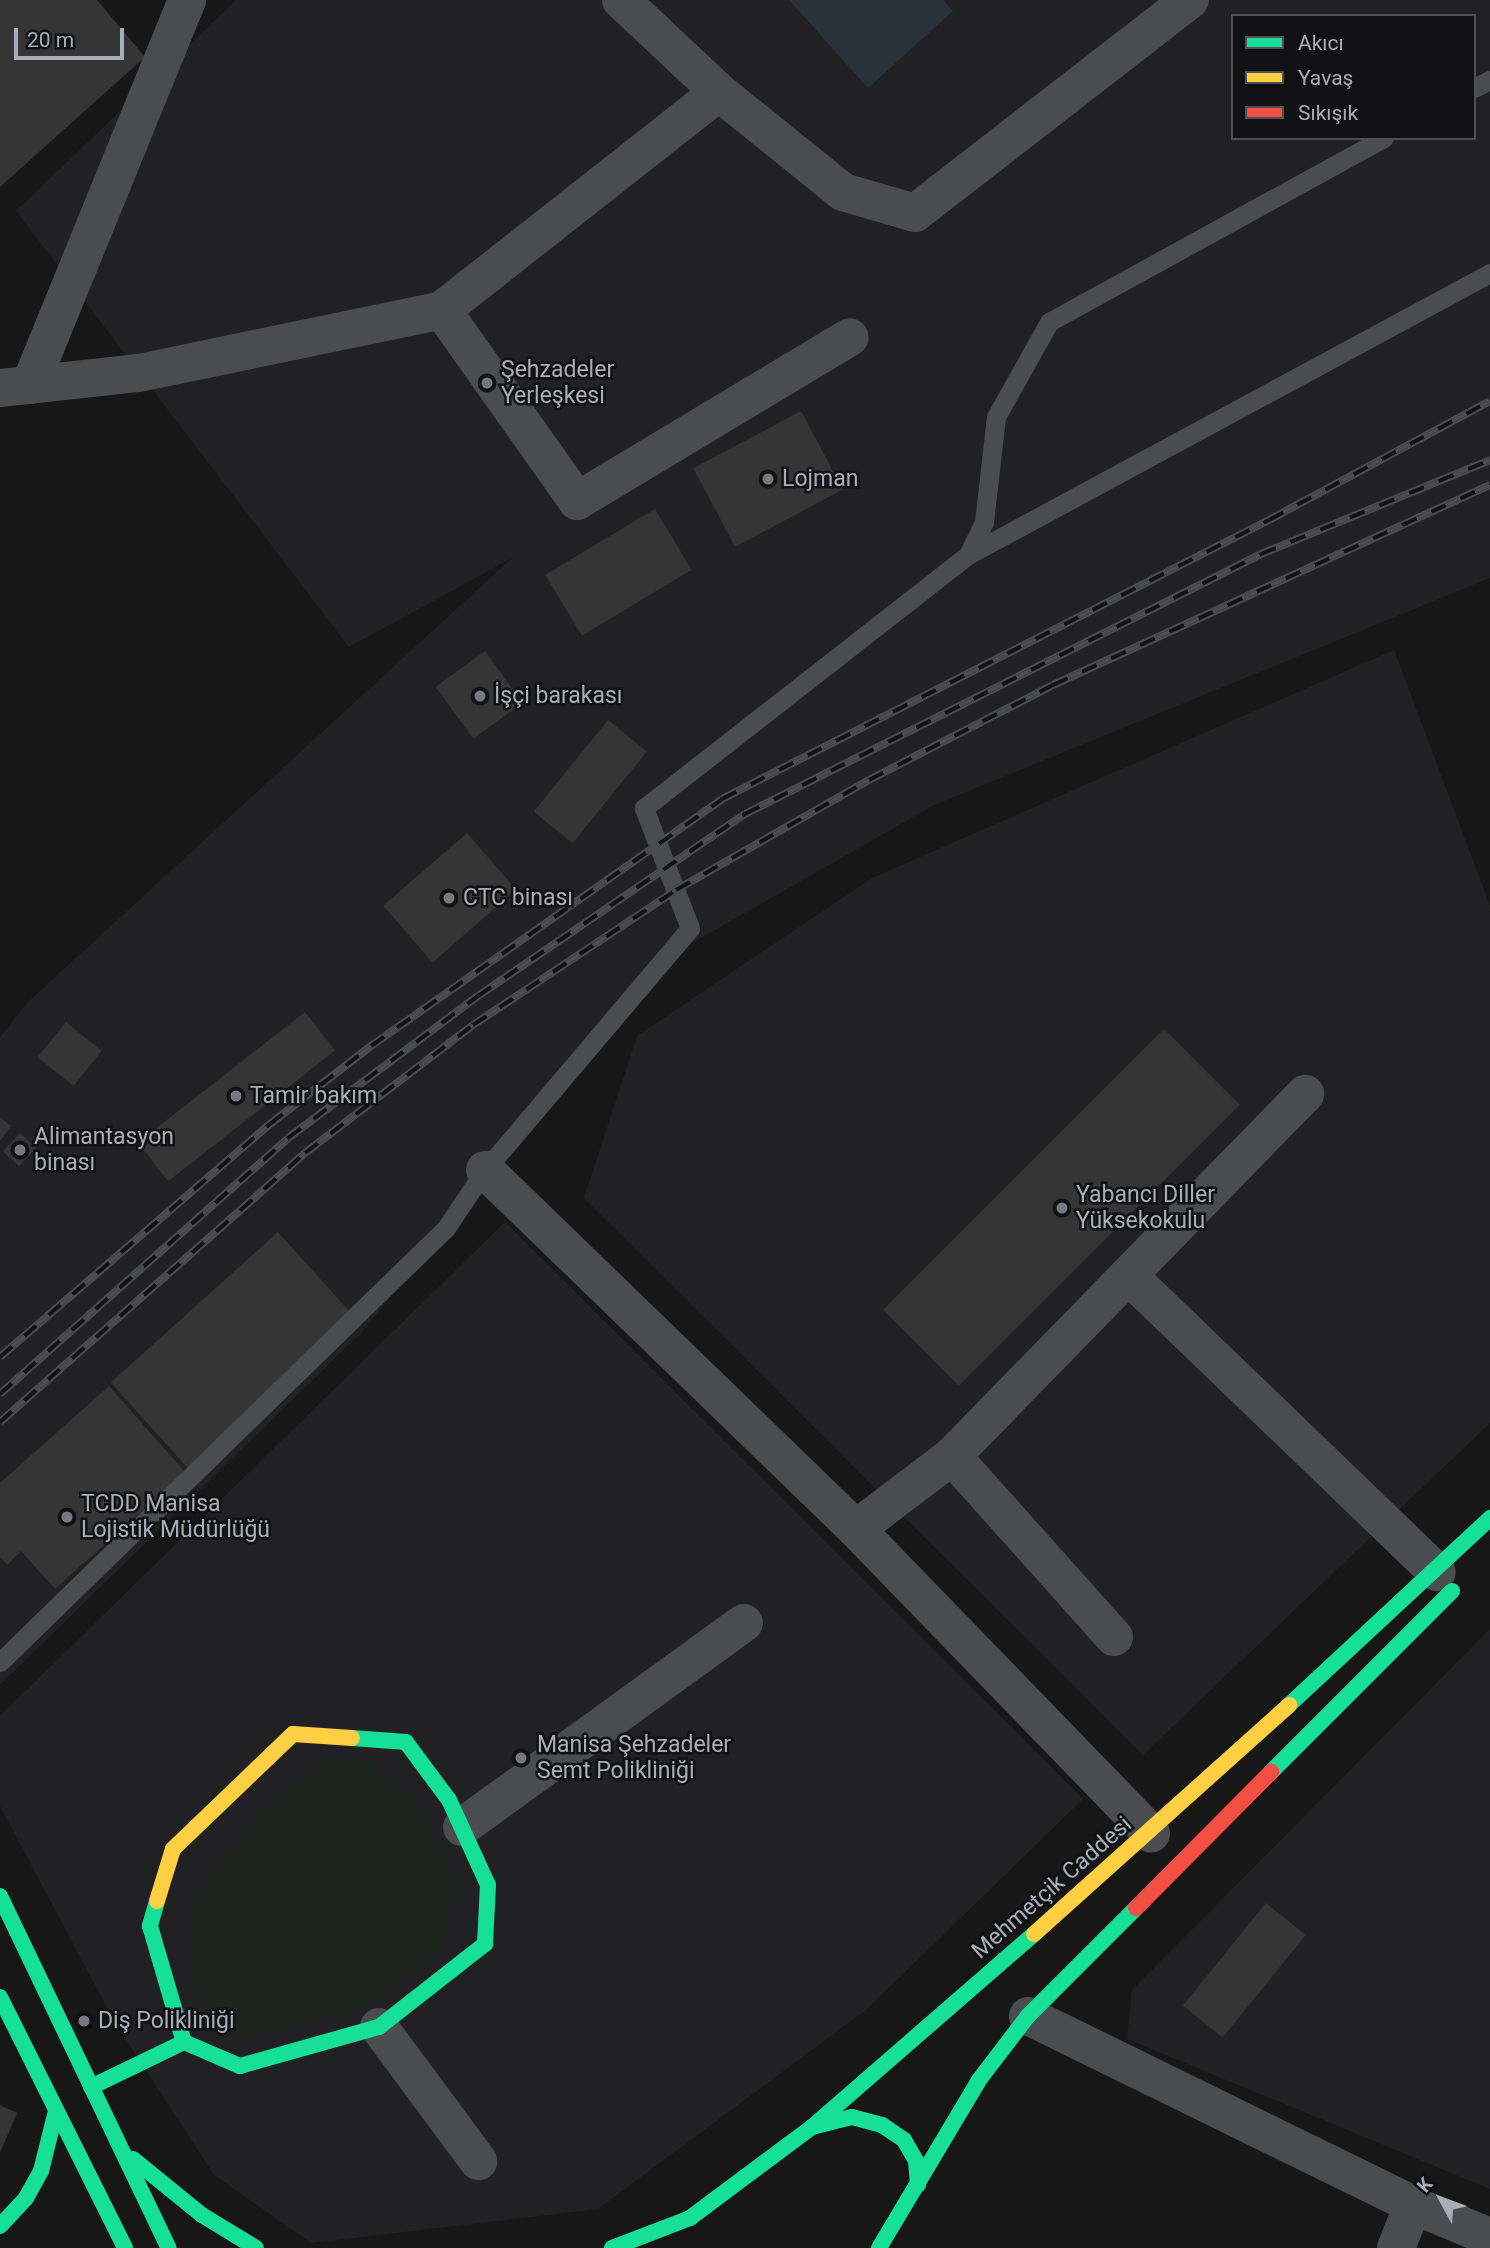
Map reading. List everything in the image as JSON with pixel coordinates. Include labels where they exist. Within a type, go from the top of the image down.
[{"type":"main road","name":"Mehmetçik Caddesi","points":[[879,2248],[979,2080],[1028,2016],[1449,1577],[1490,1518]]},
{"type":"main road","name":"Mehmetçik Caddesi","points":[[612,2248],[690,2218],[812,2127],[1449,1577]]},
{"type":"main road","points":[[91,2087],[184,2042],[240,2066],[379,2027],[485,1944],[488,1885],[449,1800],[406,1742],[293,1734],[173,1849],[150,1926],[184,2042]]},
{"type":"main road","points":[[0,1896],[169,2248]]},
{"type":"main road","points":[[0,1997],[125,2248]]},
{"type":"main road","points":[[0,2227],[26,2199],[41,2171],[56,2111]]},
{"type":"main road","points":[[812,2127],[852,2117],[882,2125],[904,2140],[916,2161],[918,2185]]},
{"type":"main road","points":[[125,2152],[202,2215],[256,2248]]},
{"type":"main road","points":[[683,2238],[690,2218]]},
{"type":"street","points":[[15,386],[187,0]]},
{"type":"street","points":[[621,0],[719,92],[843,192],[915,213],[1190,0]]},
{"type":"street","points":[[15,386],[139,373],[442,310],[719,92]]},
{"type":"street","points":[[442,310],[577,501],[850,337]]},
{"type":"street","points":[[856,1529],[953,1456],[1304,1094]]},
{"type":"street","points":[[485,1170],[856,1529],[1151,1833]]},
{"type":"street","points":[[1129,1276],[1449,1577]]},
{"type":"street","points":[[953,1456],[1114,1637]]},
{"type":"street","points":[[462,1827],[744,1623]]},
{"type":"street","points":[[1028,2016],[1413,2205],[1490,2237]]},
{"type":"street","points":[[379,2027],[478,2161]]},
{"type":"street","points":[[1396,2248],[1413,2205]]},
{"type":"lane","points":[[968,555],[984,522],[996,417],[1049,322],[1380,140]]},
{"type":"lane","points":[[0,1662],[446,1228],[485,1170],[690,928],[644,808],[968,555],[1490,273]]},
{"type":"shaded area","points":[[236,0],[1490,0],[1490,578],[932,806],[673,954],[574,1069],[363,1331],[0,1685],[0,1037],[28,1002],[512,558],[349,647],[16,211]]},
{"type":"shaded area","points":[[789,0],[943,0],[953,11],[868,88]]},
{"type":"shaded area","points":[[1394,650],[1490,906],[1490,1423],[1143,1755],[584,1198],[637,1036],[872,878]]},
{"type":"shaded area","name":"Manisa Şehzadeler Semt Polikliniği","points":[[505,1222],[1083,1799],[867,2009],[598,2209],[311,2243],[214,2175],[114,2021],[0,1806],[0,1716]]},
{"type":"shaded area","points":[[1490,1629],[1490,2189],[1127,2039],[1132,1990]]},
{"type":"shaded area","points":[[369,1761],[411,1798],[453,1879],[444,1946],[361,2008],[236,2040],[207,2010],[189,1970],[192,1904],[262,1812],[322,1764]]},
{"type":"building","points":[[0,0],[97,0],[145,57],[0,187]]},
{"type":"building","name":"Lojman","points":[[801,411],[843,490],[735,547],[693,468]]},
{"type":"building","points":[[655,509],[692,570],[582,636],[545,575]]},
{"type":"building","name":"İşçi barakası","points":[[485,651],[523,703],[473,739],[436,687]]},
{"type":"building","points":[[608,720],[647,751],[573,843],[534,812]]},
{"type":"building","name":"CTC binası","points":[[467,833],[516,890],[432,962],[383,906]]},
{"type":"building","name":"Tamir bakım","points":[[305,1012],[335,1051],[168,1181],[138,1143]]},
{"type":"building","points":[[66,1022],[102,1051],[73,1086],[38,1057]]},
{"type":"building","name":"Yabancı Diller Yüksekokulu","points":[[1164,1029],[1240,1105],[959,1385],[883,1310]]},
{"type":"building","name":"Alimantasyon binası","points":[[0,1117],[11,1126],[0,1141]]},
{"type":"building","name":"Alimantasyon binası","points":[[20,1133],[36,1148],[19,1166],[3,1151]]},
{"type":"building","points":[[278,1232],[355,1317],[188,1468],[111,1383]]},
{"type":"building","name":"TCDD Manisa Lojistik Müdürlüğü","points":[[109,1386],[185,1472],[55,1589],[21,1551],[7,1565],[0,1557],[0,1483]]},
{"type":"building","points":[[1266,1903],[1306,1935],[1223,2038],[1183,2006]]},
{"type":"building","points":[[0,2105],[17,2113],[0,2153]]},
{"type":"railway","points":[[0,1357],[270,1124],[371,1046],[722,799],[1269,520],[1490,401]]},
{"type":"railway","points":[[0,1394],[288,1138],[478,996],[745,814],[1261,554],[1490,460]]},
{"type":"railway","points":[[0,1422],[305,1153],[473,1025],[676,890],[869,780],[1053,685],[1490,485]]},
{"type":"traffic: fast","points":[[1289,1705],[1490,1518]]},
{"type":"traffic: fast","points":[[1271,1772],[1452,1591]]},
{"type":"traffic: fast","points":[[91,2087],[184,2042],[240,2066],[379,2027],[485,1944],[488,1885],[449,1800],[406,1742],[352,1738]]},
{"type":"traffic: fast","points":[[0,1896],[169,2248]]},
{"type":"traffic: fast","points":[[157,1901],[150,1926],[184,2042]]},
{"type":"traffic: fast","points":[[879,2248],[979,2080],[1028,2016],[1136,1908]]},
{"type":"traffic: fast","points":[[612,2248],[690,2218],[812,2127],[1034,1934]]},
{"type":"traffic: fast","points":[[0,1997],[125,2248]]},
{"type":"traffic: fast","points":[[0,2226],[26,2198],[41,2171],[56,2111]]},
{"type":"traffic: fast","points":[[812,2127],[852,2117],[882,2125],[904,2140],[916,2161],[918,2185]]},
{"type":"traffic: fast","points":[[133,2159],[202,2215],[256,2248]]},
{"type":"traffic: slow","points":[[1034,1934],[1289,1705]]},
{"type":"traffic: slow","points":[[157,1901],[173,1849],[293,1734],[352,1738]]},
{"type":"traffic: jam","points":[[1136,1908],[1271,1772]]},
{"type":"place","name":"Şehzadeler Yerleşkesi","points":[[487,383]]},
{"type":"place","name":"Lojman","points":[[768,479]]},
{"type":"place","name":"İşçi barakası","points":[[480,696]]},
{"type":"place","name":"CTC binası","points":[[449,898]]},
{"type":"place","name":"Tamir bakım","points":[[236,1096]]},
{"type":"place","name":"Alimantasyon binası","points":[[20,1150]]},
{"type":"place","name":"Yabancı Diller Yüksekokulu","points":[[1062,1208]]},
{"type":"place","name":"TCDD Manisa Lojistik Müdürlüğü","points":[[67,1517]]},
{"type":"place","name":"Manisa Şehzadeler Semt Polikliniği","points":[[521,1758]]},
{"type":"place","name":"Diş Polikliniği","points":[[84,2021]]}]
